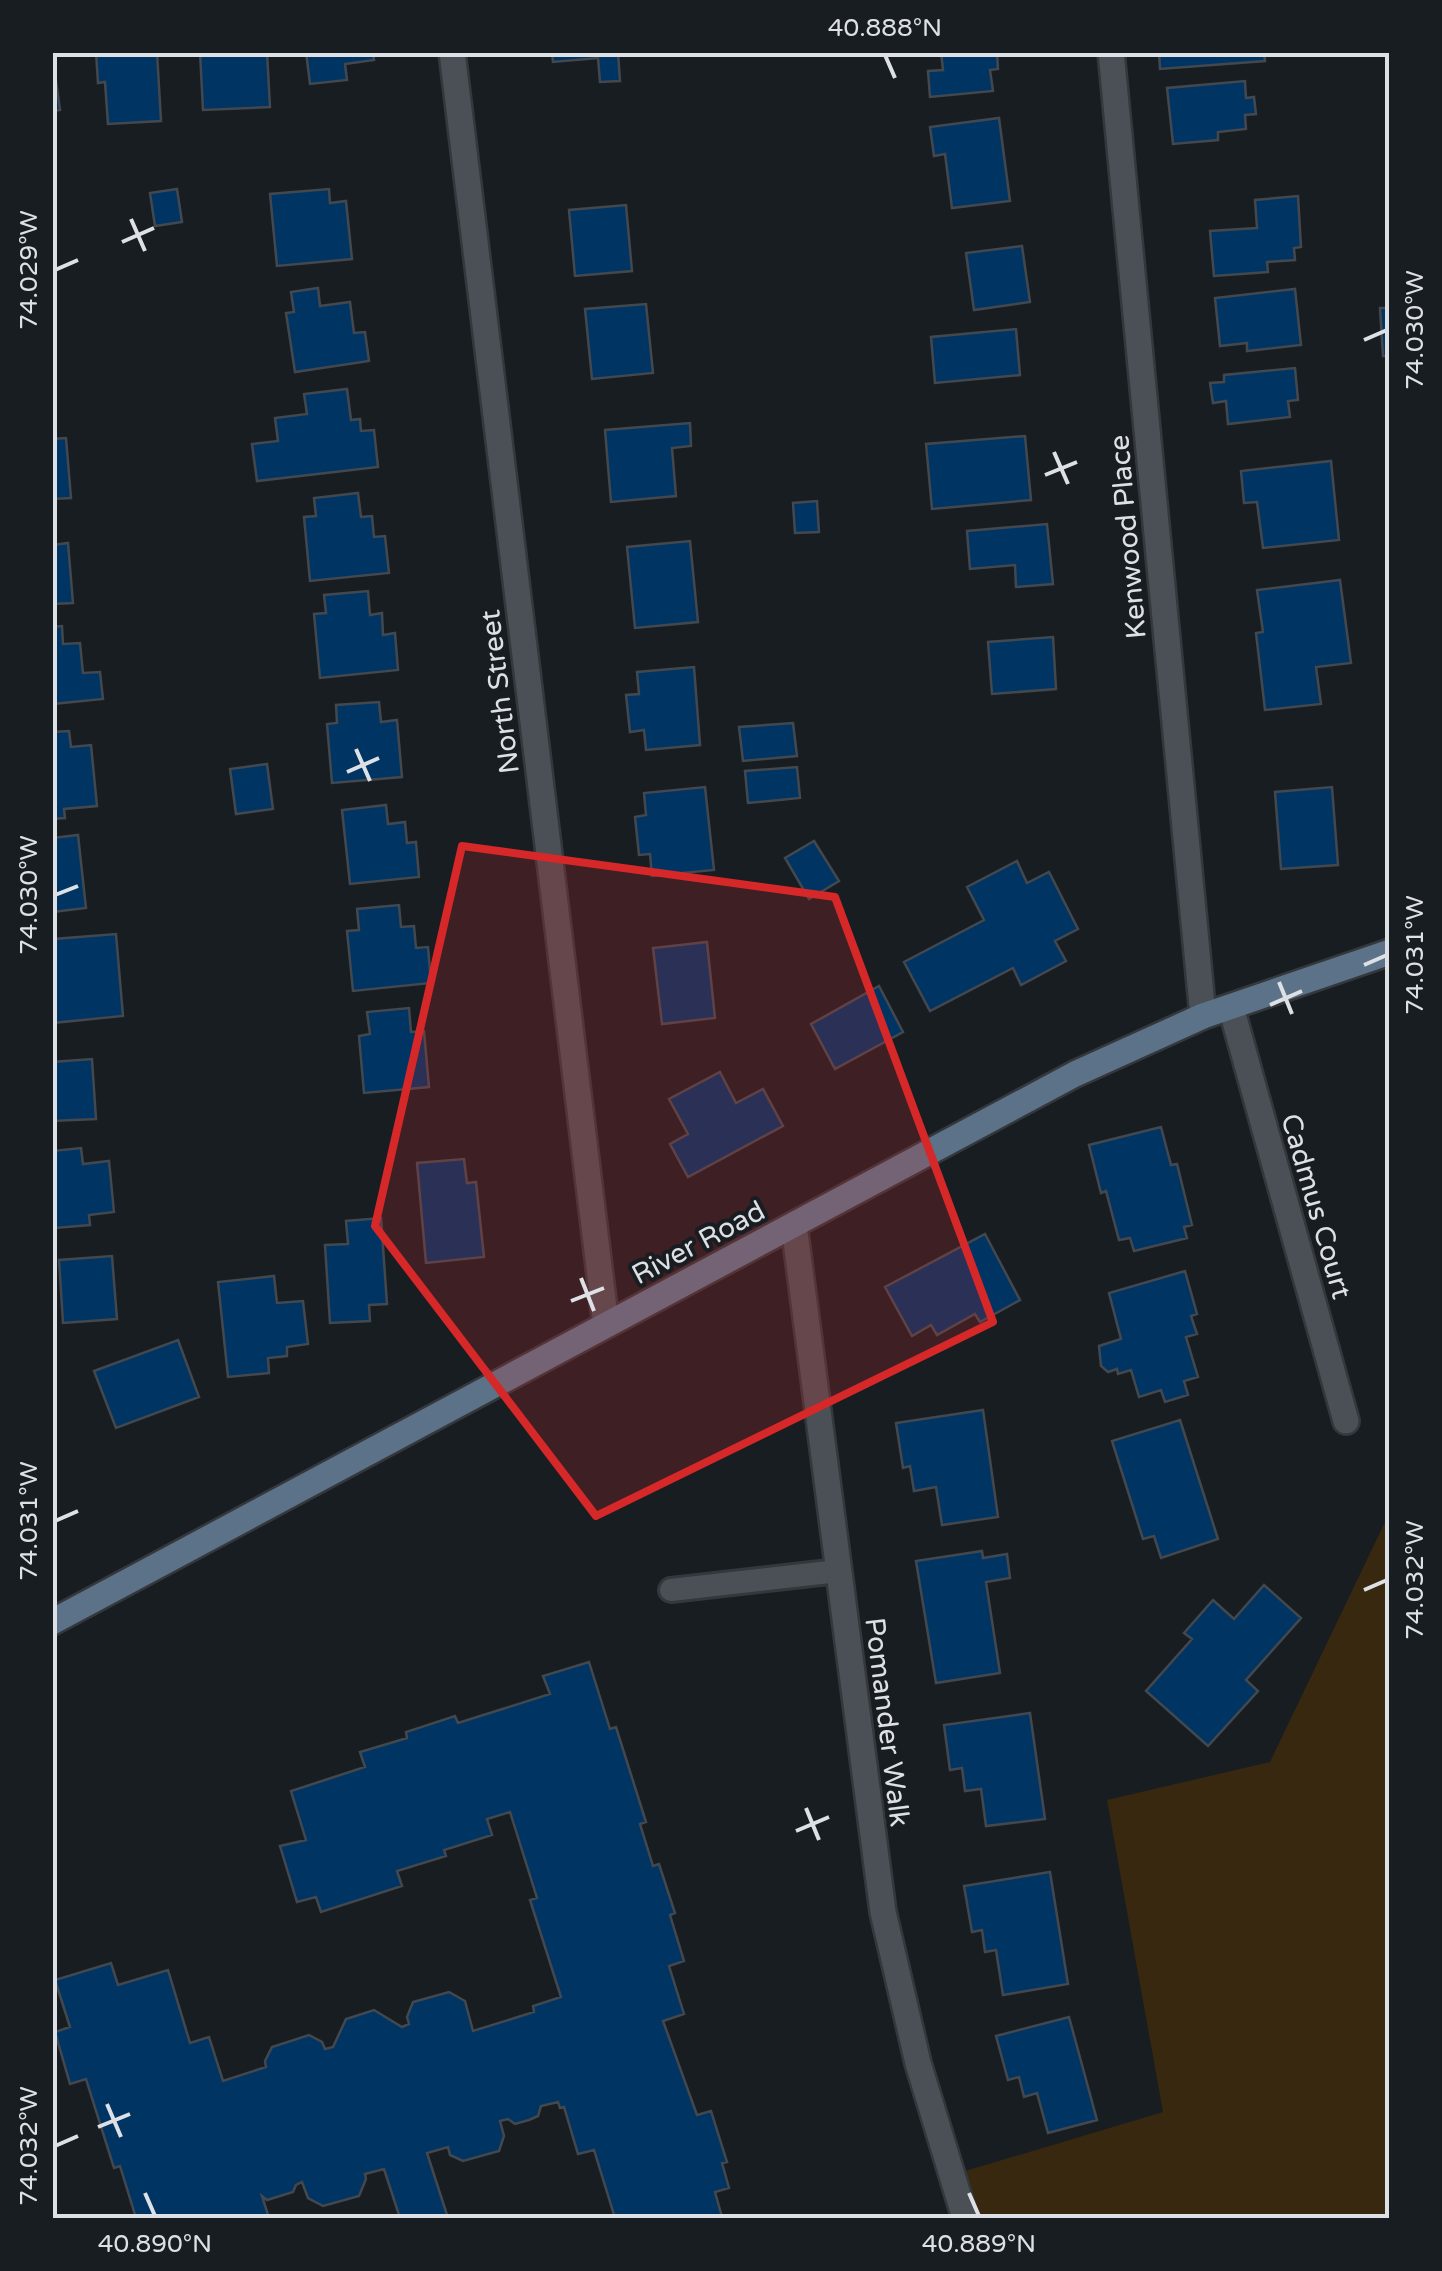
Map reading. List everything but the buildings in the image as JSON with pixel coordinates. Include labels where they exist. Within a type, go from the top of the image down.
[{"type":"main road","name":"River Road","points":[[52,1622],[1076,1074],[1204,1016],[1390,952]]},
{"type":"street","name":"North Street","points":[[452,52],[606,1325]]},
{"type":"street","name":"Kenwood Place","points":[[1111,52],[1204,1016]]},
{"type":"street","name":"Cadmus Court","points":[[1231,1007],[1346,1422]]},
{"type":"street","name":"Pomander Walk","points":[[794,1224],[883,1912],[918,2063],[965,2218]]},
{"type":"lane","points":[[671,1590],[838,1571]]},
{"type":"highlighted area","points":[[462,846],[835,897],[993,1322],[596,1516],[375,1226]]},
{"type":"shaded area","points":[[1389,1518],[1389,2218],[965,2218],[952,2175],[1163,2112],[1107,1800],[1270,1762]]}]
